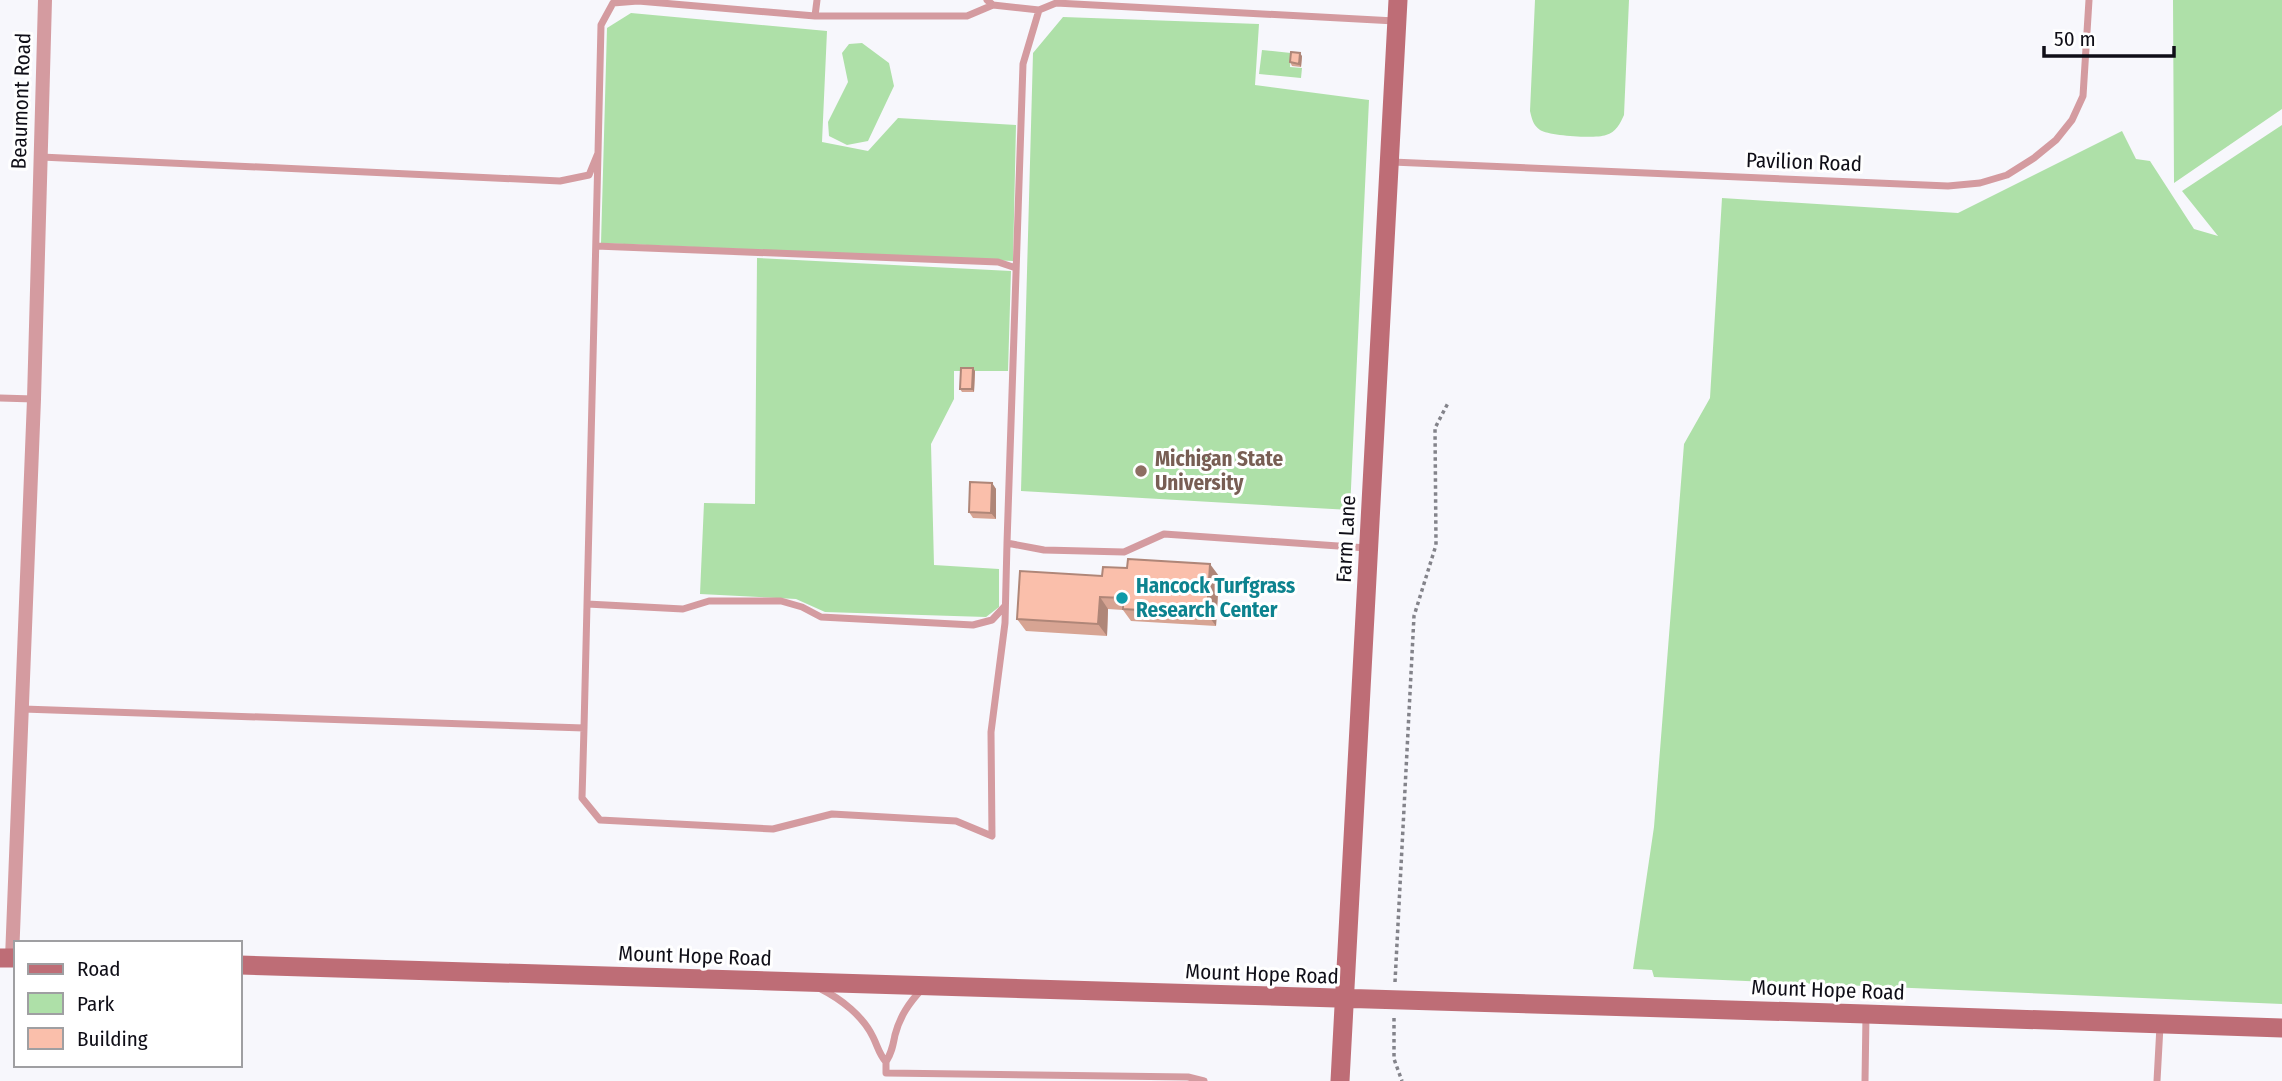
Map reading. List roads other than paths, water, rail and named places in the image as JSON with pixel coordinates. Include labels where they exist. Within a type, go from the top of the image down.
[{"type":"street","name":"Beaumont Road","points":[[9,958],[34,399],[45,0]]},
{"type":"street","name":"Farm Lane","points":[[1340,1081],[1398,0]]},
{"type":"street","name":"Mount Hope Road","points":[[242,965],[2282,1028]]},
{"type":"lane","points":[[815,16],[817,0]]},
{"type":"lane","points":[[1173,0],[1173,9]]},
{"type":"lane","name":"Pavilion Road","points":[[1390,162],[1948,186],[1980,183],[2007,175],[2034,159],[2056,140],[2073,120],[2083,96],[2089,0]]},
{"type":"lane","points":[[1040,10],[1023,64],[1006,606],[991,732],[992,836],[956,821],[832,814],[773,829],[600,820],[582,798],[601,25],[613,3],[638,1],[815,16],[967,16],[990,3],[1040,10],[1056,3],[1397,21]]},
{"type":"lane","points":[[40,157],[560,181],[589,175],[598,153]]},
{"type":"lane","points":[[596,246],[998,262],[1016,268]]},
{"type":"lane","points":[[0,398],[34,399]]},
{"type":"lane","points":[[1007,543],[1044,550],[1124,552],[1164,534],[1368,548]]},
{"type":"lane","points":[[587,604],[683,609],[709,601],[781,601],[802,607],[821,617],[973,625],[992,620],[1006,606]]},
{"type":"lane","points":[[22,709],[584,728]]},
{"type":"lane","points":[[807,982],[836,996],[861,1020],[886,1062]]},
{"type":"lane","points":[[925,986],[909,1003],[900,1019],[893,1051],[886,1062],[886,1073],[1062,1079],[1188,1077],[1203,1081]]},
{"type":"lane","points":[[1865,1081],[1866,1014]]},
{"type":"lane","points":[[2158,1081],[2160,1025]]},
{"type":"place","name":"Michigan State University","points":[[1141,471]]},
{"type":"place","name":"Hancock Turfgrass Research Center","points":[[1122,598]]}]
